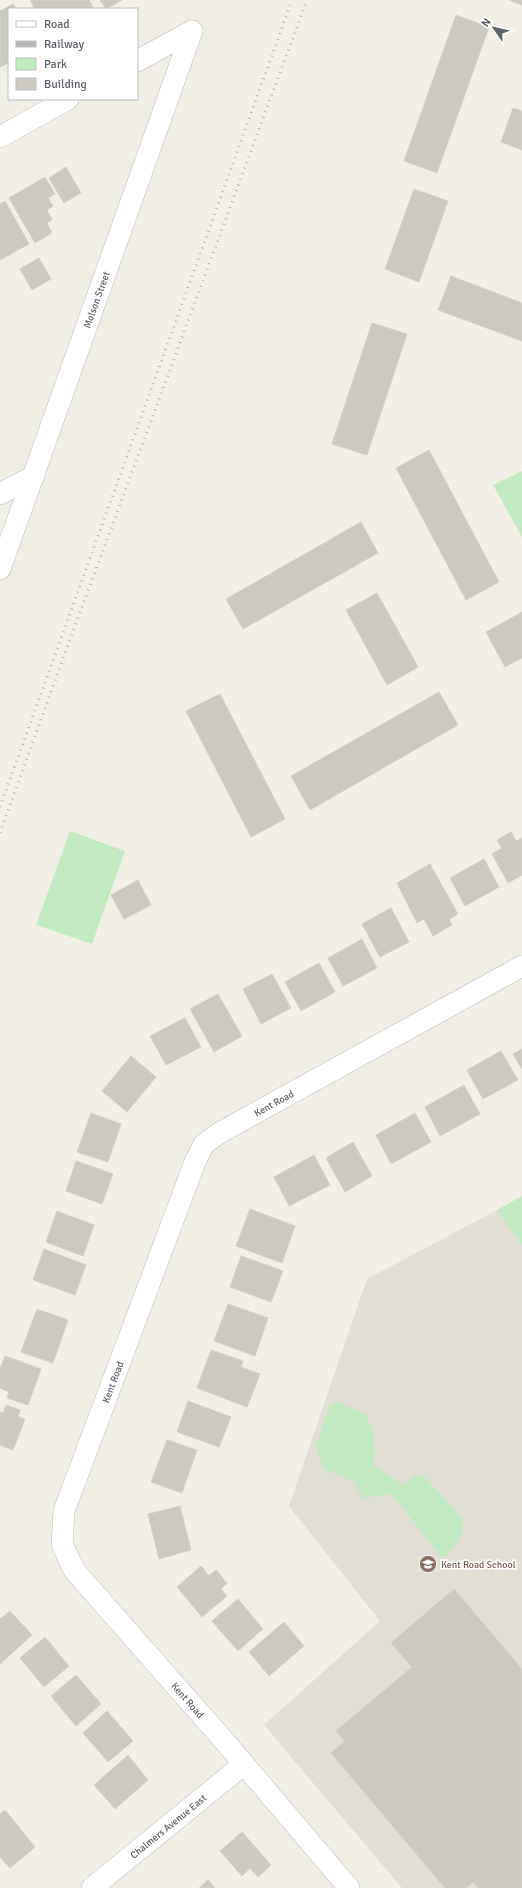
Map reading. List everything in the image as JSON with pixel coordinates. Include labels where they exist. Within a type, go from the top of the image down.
[{"type":"street","name":"Molson Street","points":[[0,568],[192,31],[138,60]]},
{"type":"street","points":[[0,137],[66,100]]},
{"type":"street","points":[[0,494],[34,476]]},
{"type":"street","name":"Kent Road","points":[[349,1888],[244,1764],[74,1570],[62,1544],[64,1510],[195,1162],[204,1144],[221,1132],[522,966]]},
{"type":"street","name":"Chalmers Avenue East","points":[[92,1888],[244,1764]]},
{"type":"shaded area","name":"Kent Road School","points":[[497,1210],[522,1246],[522,1888],[402,1888],[264,1725],[380,1621],[289,1506],[367,1279]]},
{"type":"green space","points":[[522,471],[522,537],[493,485]]},
{"type":"green space","points":[[70,831],[125,851],[92,944],[36,925]]},
{"type":"green space","points":[[522,1196],[522,1246],[497,1210]]},
{"type":"green space","points":[[337,1402],[366,1415],[371,1427],[375,1446],[373,1465],[403,1485],[414,1476],[424,1476],[462,1518],[463,1531],[458,1542],[443,1559],[392,1494],[362,1498],[353,1480],[324,1469],[316,1447],[329,1407]]},
{"type":"building","points":[[30,0],[89,0],[93,8],[34,8]]},
{"type":"building","points":[[100,0],[122,0],[108,8],[105,8]]},
{"type":"building","points":[[509,0],[522,0],[522,5]]},
{"type":"building","points":[[13,4],[15,8],[8,8],[8,63],[0,67],[0,11]]},
{"type":"building","points":[[456,15],[489,27],[437,173],[404,161]]},
{"type":"building","points":[[513,108],[522,111],[522,150],[501,142]]},
{"type":"building","points":[[66,167],[81,193],[64,203],[49,178]]},
{"type":"building","points":[[45,177],[55,194],[48,198],[53,206],[47,210],[52,220],[47,223],[52,233],[35,243],[9,198]]},
{"type":"building","points":[[414,189],[448,201],[419,282],[385,269]]},
{"type":"building","points":[[5,201],[29,244],[0,260],[0,204]]},
{"type":"building","points":[[39,258],[51,279],[32,290],[20,269]]},
{"type":"building","points":[[451,276],[522,303],[522,341],[438,310]]},
{"type":"building","points":[[372,323],[407,334],[367,455],[332,444]]},
{"type":"building","points":[[429,450],[499,582],[466,600],[396,468]]},
{"type":"building","points":[[361,522],[378,553],[243,629],[226,599]]},
{"type":"building","points":[[377,593],[418,667],[387,685],[346,610]]},
{"type":"building","points":[[522,612],[522,658],[505,667],[486,632]]},
{"type":"building","points":[[439,692],[458,725],[310,810],[291,776]]},
{"type":"building","points":[[220,694],[285,819],[251,837],[186,711]]},
{"type":"building","points":[[511,832],[516,841],[522,838],[522,875],[508,883],[492,854],[502,848],[497,840]]},
{"type":"building","points":[[484,859],[499,887],[465,906],[450,878]]},
{"type":"building","points":[[430,864],[458,914],[449,919],[452,925],[433,936],[424,919],[417,923],[397,883]]},
{"type":"building","points":[[138,880],[151,905],[124,919],[111,895]]},
{"type":"building","points":[[391,908],[409,942],[380,957],[362,924]]},
{"type":"building","points":[[362,939],[377,968],[343,986],[328,958]]},
{"type":"building","points":[[319,963],[335,992],[301,1011],[285,982]]},
{"type":"building","points":[[272,974],[291,1008],[261,1024],[243,989]]},
{"type":"building","points":[[218,994],[242,1036],[214,1052],[190,1009]]},
{"type":"building","points":[[185,1018],[201,1047],[166,1065],[150,1036]]},
{"type":"building","points":[[522,1049],[522,1069],[513,1054]]},
{"type":"building","points":[[501,1051],[518,1080],[483,1099],[467,1070]]},
{"type":"building","points":[[131,1056],[156,1077],[127,1112],[102,1091]]},
{"type":"building","points":[[464,1085],[480,1114],[440,1136],[425,1107]]},
{"type":"building","points":[[91,1113],[121,1124],[108,1162],[77,1152]]},
{"type":"building","points":[[415,1113],[431,1142],[391,1164],[376,1135]]},
{"type":"building","points":[[353,1142],[372,1176],[345,1192],[326,1158]]},
{"type":"building","points":[[314,1155],[330,1185],[289,1206],[274,1177]]},
{"type":"building","points":[[76,1161],[113,1174],[102,1204],[66,1191]]},
{"type":"building","points":[[250,1209],[295,1226],[282,1263],[236,1246]]},
{"type":"building","points":[[57,1211],[94,1225],[83,1256],[46,1242]]},
{"type":"building","points":[[44,1249],[86,1265],[75,1295],[33,1280]]},
{"type":"building","points":[[241,1256],[283,1271],[271,1302],[230,1287]]},
{"type":"building","points":[[228,1304],[268,1318],[255,1356],[214,1341]]},
{"type":"building","points":[[37,1309],[68,1320],[53,1363],[21,1352]]},
{"type":"building","points":[[211,1350],[243,1361],[241,1367],[260,1374],[247,1407],[197,1388]]},
{"type":"building","points":[[5,1356],[41,1369],[28,1405],[7,1398],[9,1392],[0,1388],[0,1369]]},
{"type":"building","points":[[188,1401],[231,1417],[219,1447],[177,1432]]},
{"type":"building","points":[[6,1405],[20,1410],[18,1417],[25,1419],[13,1450],[0,1445],[0,1412],[3,1413]]},
{"type":"building","points":[[167,1440],[197,1450],[182,1493],[151,1482]]},
{"type":"building","points":[[180,1506],[191,1550],[159,1559],[148,1514]]},
{"type":"building","points":[[201,1566],[209,1576],[216,1570],[227,1583],[221,1589],[227,1596],[202,1617],[177,1587]]},
{"type":"building","points":[[454,1589],[522,1669],[522,1888],[478,1888],[473,1882],[466,1888],[445,1888],[331,1753],[345,1741],[336,1731],[412,1667],[391,1643]]},
{"type":"building","points":[[238,1599],[263,1629],[238,1651],[212,1621]]},
{"type":"building","points":[[10,1611],[32,1635],[0,1664],[0,1619]]},
{"type":"building","points":[[284,1622],[304,1646],[269,1676],[249,1652]]},
{"type":"building","points":[[45,1637],[69,1666],[44,1687],[20,1658]]},
{"type":"building","points":[[76,1675],[101,1704],[76,1726],[51,1696]]},
{"type":"building","points":[[107,1711],[133,1741],[108,1762],[83,1733]]},
{"type":"building","points":[[128,1755],[148,1780],[115,1809],[94,1785]]},
{"type":"building","points":[[5,1810],[35,1847],[10,1868],[0,1857],[0,1814]]},
{"type":"building","points":[[242,1832],[271,1865],[258,1877],[250,1868],[242,1876],[220,1851]]},
{"type":"building","points":[[208,1880],[215,1888],[199,1888]]},
{"type":"railway","points":[[0,807],[292,0]]},
{"type":"railway","points":[[0,833],[65,653],[307,0]]},
{"type":"place","name":"Kent Road School","points":[[428,1564]]}]
